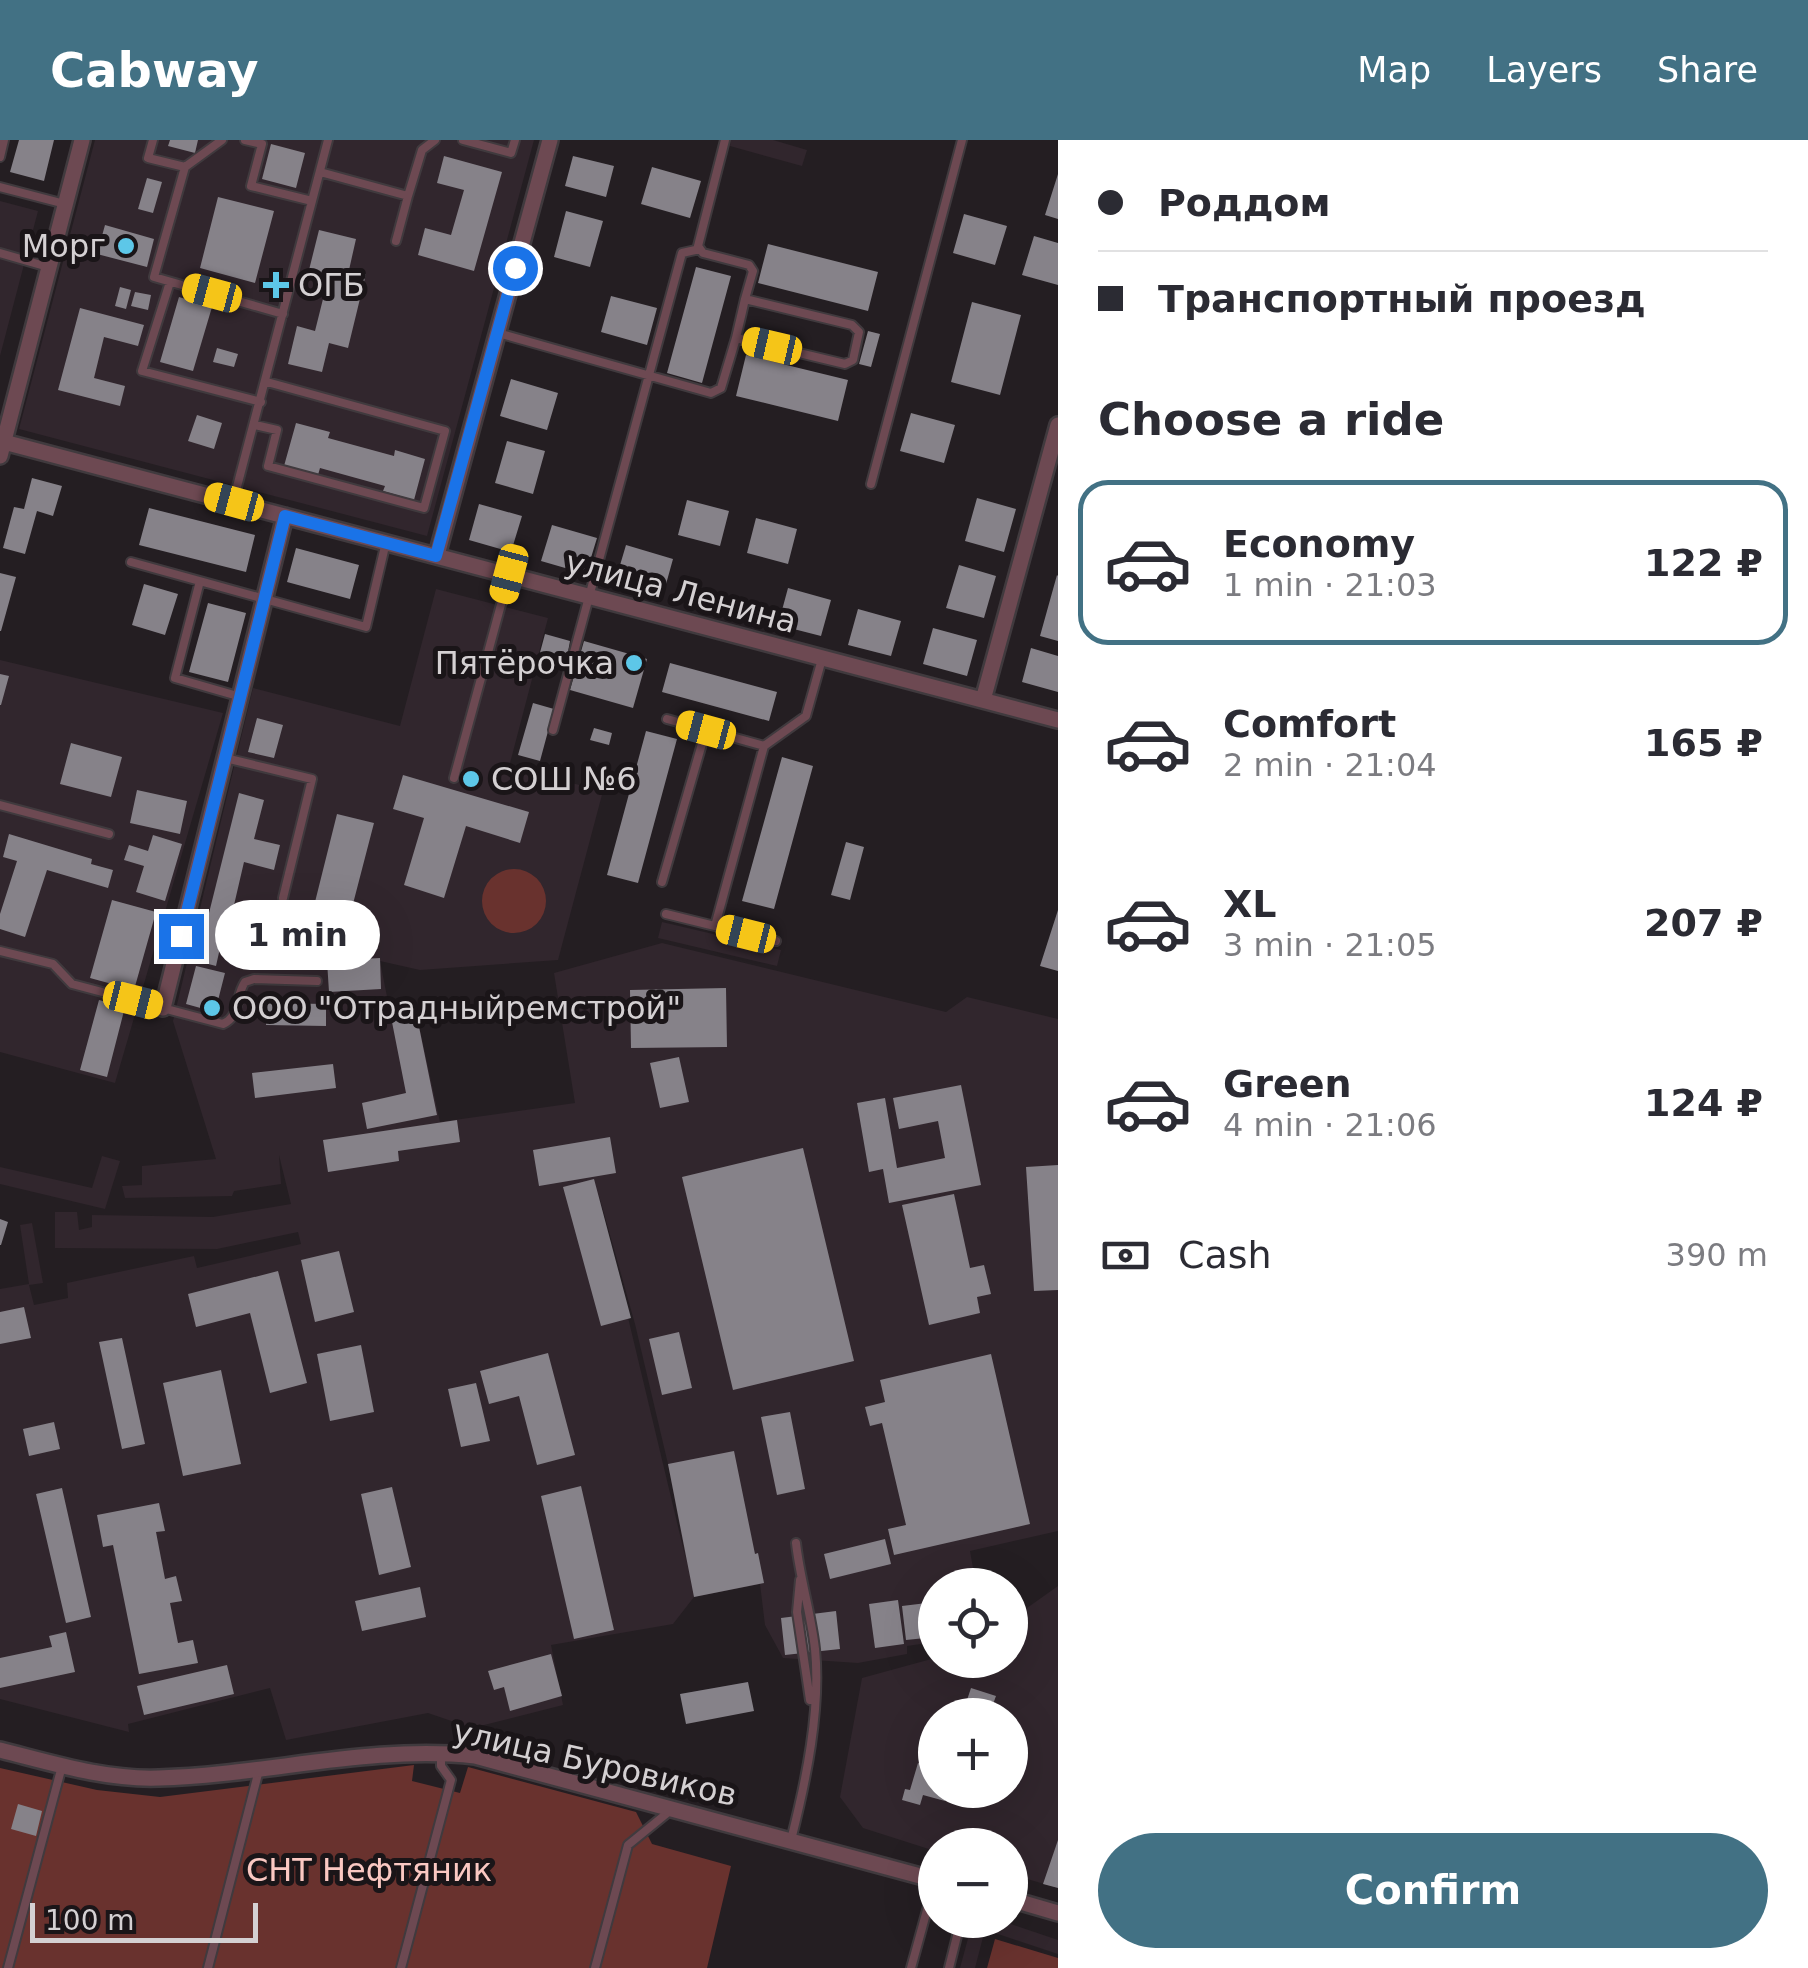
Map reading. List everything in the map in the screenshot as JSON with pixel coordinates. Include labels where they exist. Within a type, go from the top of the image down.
[{"type":"street","points":[[1,446],[82,140]]},
{"type":"street","points":[[436,556],[550,140]]},
{"type":"street","points":[[983,700],[1058,426]]},
{"type":"street","name":"улица Ленина","points":[[1,446],[234,502],[1058,720]]},
{"type":"street","points":[[164,1008],[285,516]]},
{"type":"street","name":"улица Буровиков","points":[[0,1750],[102,1774],[157,1778],[259,1770],[374,1754],[440,1752],[475,1756],[918,1875]]},
{"type":"street","points":[[1028,1904],[1058,1913]]},
{"type":"lane","points":[[0,156],[4,140]]},
{"type":"lane","points":[[153,140],[148,158],[185,168]]},
{"type":"lane","points":[[222,140],[185,168],[154,277],[283,314]]},
{"type":"lane","points":[[245,140],[262,144],[251,186],[312,200]]},
{"type":"lane","points":[[234,502],[328,140]]},
{"type":"lane","points":[[396,241],[422,150],[434,140]]},
{"type":"lane","points":[[463,140],[512,153],[515,140]]},
{"type":"lane","points":[[700,250],[725,140]]},
{"type":"lane","points":[[871,484],[962,140]]},
{"type":"lane","points":[[320,172],[408,196]]},
{"type":"lane","points":[[0,187],[64,204]]},
{"type":"lane","points":[[498,333],[648,376],[711,393],[721,388],[753,271],[750,265],[700,250],[682,253],[648,376],[588,596],[553,730]]},
{"type":"lane","points":[[0,253],[48,267]]},
{"type":"lane","points":[[170,282],[142,371],[261,402]]},
{"type":"lane","points":[[736,338],[845,364],[852,360],[856,346],[859,332],[852,325],[745,300]]},
{"type":"lane","points":[[255,425],[278,430],[268,466],[424,508],[445,432],[267,382]]},
{"type":"lane","points":[[131,562],[366,627],[386,542]]},
{"type":"lane","points":[[454,778],[509,574]]},
{"type":"lane","points":[[200,581],[175,678],[241,696]]},
{"type":"lane","points":[[715,926],[764,746],[806,716],[822,658]]},
{"type":"lane","points":[[668,719],[764,746]]},
{"type":"lane","points":[[662,882],[706,730]]},
{"type":"lane","points":[[225,758],[312,779],[283,898]]},
{"type":"lane","points":[[1,808],[108,834]]},
{"type":"lane","points":[[666,914],[776,941]]},
{"type":"lane","points":[[0,951],[53,964],[72,984],[223,1024],[235,1014],[245,982],[317,981]]},
{"type":"lane","points":[[791,1840],[808,1770],[815,1652],[796,1543]]},
{"type":"lane","points":[[800,1576],[797,1612],[812,1714]]},
{"type":"lane","points":[[401,1968],[452,1780],[441,1766],[440,1752]]},
{"type":"lane","points":[[8,1968],[62,1766]]},
{"type":"lane","points":[[208,1968],[259,1770]]},
{"type":"lane","points":[[596,1968],[628,1845],[674,1807]]},
{"type":"lane","points":[[910,1968],[919,1938]]},
{"type":"lane","points":[[949,1968],[956,1938]]},
{"type":"shaded area","name":"ОГБ","points":[[95,140],[534,140],[427,536],[19,429]]},
{"type":"shaded area","points":[[731,140],[773,140],[807,150],[802,166],[730,146]]},
{"type":"shaded area","points":[[0,201],[38,211],[0,356]]},
{"type":"shaded area","points":[[436,589],[548,618],[509,767],[603,791],[558,960],[420,970],[380,961],[391,1017],[416,1012],[440,1122],[575,1103],[554,973],[662,943],[946,1012],[967,997],[1058,1019],[1058,1531],[970,1551],[973,1568],[918,1568],[918,1644],[907,1646],[907,1654],[858,1663],[783,1658],[765,1625],[760,1584],[694,1597],[673,1624],[551,1645],[563,1705],[472,1728],[428,1713],[286,1740],[270,1688],[128,1724],[129,1732],[0,1699],[0,1289],[29,1284],[20,1225],[32,1223],[43,1283],[29,1285],[34,1305],[68,1298],[67,1283],[194,1256],[197,1268],[301,1244],[298,1232],[217,1249],[55,1248],[55,1212],[77,1212],[79,1230],[92,1227],[92,1215],[213,1217],[291,1204],[279,1155],[281,1184],[234,1191],[232,1196],[125,1198],[122,1186],[142,1185],[142,1166],[216,1159],[173,1021],[253,688],[400,726]],"holes":[[[598,1192],[635,1324],[686,1560]]]},
{"type":"shaded area","points":[[0,660],[223,713],[115,1083],[0,1052]]},
{"type":"shaded area","points":[[662,922],[781,950],[777,966],[658,938]]},
{"type":"shaded area","points":[[102,1156],[120,1161],[105,1209],[0,1184],[0,1167],[92,1188]]},
{"type":"shaded area","points":[[1058,1586],[1058,1888],[1028,1879],[1028,1828],[918,1828],[918,1846],[863,1828],[840,1797],[862,1678],[918,1663],[918,1678],[1028,1678],[1028,1607]]},
{"type":"shaded area","points":[[1028,1930],[1058,1940],[1058,1954],[1010,1938],[1028,1938]]},
{"type":"shaded area","points":[[968,1938],[983,1938],[975,1968],[960,1968]]},
{"type":"green space","points":[[514,869],[537,878],[546,901],[537,924],[514,933],[491,924],[482,901],[491,878]]},
{"type":"green space","name":"СНТ Нефтяник","points":[[414,1765],[412,1781],[460,1793],[468,1767],[636,1812],[652,1844],[731,1866],[707,1968],[0,1968],[0,1768],[97,1790],[160,1797]]},
{"type":"green space","points":[[995,1939],[1058,1958],[1058,1968],[987,1968]]},
{"type":"building","points":[[19,140],[54,140],[44,181],[10,172]]},
{"type":"building","points":[[170,140],[198,140],[195,153],[168,146]]},
{"type":"building","points":[[271,144],[305,153],[296,188],[262,179]]},
{"type":"building","points":[[444,156],[502,172],[474,271],[418,255],[425,228],[451,235],[464,190],[437,183]]},
{"type":"building","points":[[573,156],[614,166],[606,197],[565,186]]},
{"type":"building","points":[[652,167],[701,181],[690,218],[641,204]]},
{"type":"building","points":[[1058,174],[1058,219],[1045,215]]},
{"type":"building","points":[[147,178],[162,182],[153,213],[138,209]]},
{"type":"building","points":[[218,197],[274,211],[255,283],[200,268]]},
{"type":"building","points":[[566,211],[603,221],[590,267],[554,257]]},
{"type":"building","points":[[964,214],[1007,226],[995,265],[953,253]]},
{"type":"building","name":"Морг","points":[[105,225],[154,239],[147,267],[97,254]]},
{"type":"building","points":[[319,230],[356,239],[349,270],[366,274],[348,348],[329,343],[322,372],[288,364],[297,326],[315,331],[329,275],[309,270]]},
{"type":"building","points":[[1034,236],[1058,243],[1058,285],[1022,275]]},
{"type":"building","points":[[768,244],[878,272],[868,311],[758,283]]},
{"type":"building","points":[[696,267],[731,276],[702,383],[667,373]]},
{"type":"building","points":[[120,287],[131,290],[126,309],[115,306]]},
{"type":"building","points":[[135,292],[151,295],[148,310],[131,306]]},
{"type":"building","points":[[611,296],[657,308],[647,345],[601,332]]},
{"type":"building","points":[[179,297],[212,307],[193,371],[160,362]]},
{"type":"building","points":[[972,302],[1021,315],[1000,395],[951,382]]},
{"type":"building","points":[[80,308],[144,325],[138,346],[104,337],[94,378],[125,386],[120,406],[58,390]]},
{"type":"building","points":[[868,331],[880,334],[871,367],[859,364]]},
{"type":"building","points":[[217,348],[238,354],[234,367],[213,362]]},
{"type":"building","points":[[746,355],[848,380],[838,421],[736,396]]},
{"type":"building","points":[[511,379],[558,393],[547,430],[500,416]]},
{"type":"building","points":[[911,413],[955,425],[944,463],[900,451]]},
{"type":"building","points":[[197,415],[222,423],[214,449],[188,441]]},
{"type":"building","points":[[296,423],[330,432],[328,438],[394,456],[395,450],[425,459],[414,500],[383,491],[385,486],[320,468],[318,475],[284,466]]},
{"type":"building","points":[[507,441],[545,451],[533,494],[495,483]]},
{"type":"building","points":[[32,478],[62,486],[53,516],[37,511],[25,554],[3,548],[14,507],[24,509]]},
{"type":"building","points":[[977,498],[1016,509],[1004,552],[965,541]]},
{"type":"building","points":[[687,500],[729,511],[720,546],[678,535]]},
{"type":"building","points":[[479,504],[522,516],[511,552],[469,540]]},
{"type":"building","points":[[149,508],[255,535],[246,572],[139,545]]},
{"type":"building","points":[[756,518],[797,529],[788,564],[747,553]]},
{"type":"building","points":[[552,525],[597,538],[586,574],[541,561]]},
{"type":"building","points":[[626,545],[673,559],[663,595],[615,582]]},
{"type":"building","points":[[296,548],[359,565],[350,599],[287,582]]},
{"type":"building","points":[[959,565],[996,576],[984,618],[946,608]]},
{"type":"building","points":[[0,573],[16,577],[1,631],[0,631]]},
{"type":"building","points":[[1058,576],[1058,641],[1040,636]]},
{"type":"building","points":[[144,584],[178,594],[165,635],[132,625]]},
{"type":"building","points":[[788,588],[831,600],[821,636],[778,625]]},
{"type":"building","points":[[208,603],[246,613],[228,682],[189,672]]},
{"type":"building","points":[[858,609],[901,621],[891,656],[848,645]]},
{"type":"building","points":[[933,628],[977,640],[967,676],[923,664]]},
{"type":"building","points":[[545,634],[570,641],[565,668],[538,660]]},
{"type":"building","points":[[584,641],[647,659],[633,708],[570,690]]},
{"type":"building","points":[[1031,648],[1058,656],[1058,692],[1022,682]]},
{"type":"building","points":[[670,663],[777,692],[769,721],[662,692]]},
{"type":"building","points":[[0,674],[9,676],[1,705],[0,705]]},
{"type":"building","points":[[533,703],[554,709],[540,761],[518,755]]},
{"type":"building","points":[[257,718],[283,725],[274,758],[248,752]]},
{"type":"building","points":[[594,728],[612,733],[609,745],[590,740]]},
{"type":"building","points":[[646,731],[677,739],[638,883],[607,875]]},
{"type":"building","points":[[71,743],[122,757],[111,797],[60,784]]},
{"type":"building","points":[[782,757],[813,766],[774,909],[742,901]]},
{"type":"building","points":[[403,775],[529,812],[520,843],[466,826],[444,898],[404,885],[424,818],[393,809]]},
{"type":"building","points":[[137,790],[187,801],[180,834],[130,823]]},
{"type":"building","points":[[239,793],[264,800],[254,839],[280,845],[274,870],[244,862],[231,918],[296,934],[289,965],[220,948],[216,966],[197,961]]},
{"type":"building","points":[[337,814],[374,823],[341,950],[305,942]]},
{"type":"building","points":[[9,834],[92,859],[91,864],[113,870],[108,888],[47,870],[25,937],[0,929],[0,914],[17,861],[3,857]]},
{"type":"building","points":[[153,835],[182,844],[165,901],[136,892],[144,866],[124,860],[129,845],[148,851]]},
{"type":"building","points":[[846,842],[864,847],[850,900],[831,895]]},
{"type":"building","points":[[112,900],[156,912],[134,990],[90,978]]},
{"type":"building","points":[[1058,910],[1058,971],[1040,966]]},
{"type":"building","points":[[380,958],[381,989],[329,992],[327,961]]},
{"type":"building","points":[[196,966],[225,973],[215,1012],[186,1004]]},
{"type":"building","points":[[726,988],[727,1047],[631,1048],[630,990]]},
{"type":"building","points":[[99,1000],[125,1007],[107,1077],[80,1070]]},
{"type":"building","points":[[267,1003],[326,1004],[326,1026],[266,1025]]},
{"type":"building","points":[[416,1012],[437,1115],[367,1129],[362,1103],[406,1093],[391,1017]]},
{"type":"building","points":[[679,1057],[689,1102],[660,1108],[650,1063]]},
{"type":"building","points":[[333,1064],[336,1088],[255,1098],[252,1073]]},
{"type":"building","points":[[961,1085],[981,1185],[889,1203],[883,1169],[869,1172],[857,1103],[885,1098],[897,1168],[945,1158],[938,1121],[899,1129],[893,1098]]},
{"type":"building","points":[[457,1120],[460,1142],[398,1151],[399,1161],[328,1172],[323,1140]]},
{"type":"building","points":[[610,1137],[616,1173],[539,1186],[533,1150]]},
{"type":"building","points":[[803,1148],[854,1361],[733,1390],[682,1177]]},
{"type":"building","points":[[1058,1165],[1058,1290],[1034,1291],[1026,1167]]},
{"type":"building","points":[[594,1179],[631,1318],[601,1326],[563,1187]]},
{"type":"building","points":[[954,1194],[970,1268],[984,1265],[991,1294],[977,1297],[980,1313],[929,1325],[902,1205]]},
{"type":"building","points":[[0,1219],[8,1222],[1,1245],[0,1245]]},
{"type":"building","points":[[339,1251],[354,1312],[315,1322],[301,1260]]},
{"type":"building","points":[[278,1271],[307,1383],[270,1393],[250,1313],[196,1327],[188,1294]]},
{"type":"building","points":[[24,1307],[31,1338],[0,1344],[0,1312]]},
{"type":"building","points":[[679,1332],[692,1388],[662,1395],[649,1339]]},
{"type":"building","points":[[122,1338],[145,1444],[122,1449],[99,1342]]},
{"type":"building","points":[[361,1345],[374,1412],[330,1421],[317,1354]]},
{"type":"building","points":[[548,1353],[575,1455],[537,1465],[519,1396],[489,1404],[480,1371]]},
{"type":"building","points":[[991,1354],[1030,1524],[894,1555],[888,1529],[906,1525],[882,1423],[870,1426],[865,1407],[885,1402],[880,1380]]},
{"type":"building","points":[[221,1370],[241,1464],[183,1476],[163,1383]]},
{"type":"building","points":[[476,1383],[490,1441],[461,1447],[448,1389]]},
{"type":"building","points":[[790,1412],[805,1489],[777,1495],[761,1417]]},
{"type":"building","points":[[54,1422],[60,1449],[29,1456],[23,1429]]},
{"type":"building","points":[[734,1451],[764,1583],[694,1597],[668,1464]]},
{"type":"building","points":[[581,1486],[614,1630],[574,1639],[541,1496]]},
{"type":"building","points":[[392,1487],[411,1567],[379,1575],[361,1494]]},
{"type":"building","points":[[62,1488],[91,1617],[66,1623],[36,1494]]},
{"type":"building","points":[[159,1503],[165,1531],[156,1532],[165,1579],[176,1576],[182,1601],[170,1603],[178,1643],[193,1640],[198,1663],[139,1674],[113,1545],[103,1547],[97,1515]]},
{"type":"building","points":[[885,1539],[891,1564],[830,1579],[824,1554]]},
{"type":"building","points":[[420,1587],[426,1617],[362,1631],[355,1601]]},
{"type":"building","points":[[898,1600],[904,1644],[875,1648],[869,1604]]},
{"type":"building","points":[[918,1604],[918,1639],[906,1640],[902,1606]]},
{"type":"building","points":[[836,1611],[840,1649],[785,1655],[781,1618]]},
{"type":"building","points":[[66,1632],[75,1672],[0,1688],[0,1658],[52,1647],[49,1636]]},
{"type":"building","points":[[551,1654],[562,1696],[510,1711],[504,1687],[494,1690],[488,1671]]},
{"type":"building","points":[[227,1665],[234,1694],[144,1715],[137,1686]]},
{"type":"building","points":[[748,1682],[754,1711],[686,1724],[680,1694]]},
{"type":"building","points":[[971,1688],[996,1696],[995,1698],[968,1698]]},
{"type":"building","points":[[918,1763],[918,1804],[902,1800],[905,1789],[910,1790]]},
{"type":"building","points":[[18,1804],[42,1811],[36,1836],[11,1829]]},
{"type":"building","points":[[1058,1840],[1058,1888],[1043,1884]]},
{"type":"place","name":"Морг","points":[[126,246]]},
{"type":"place","name":"ОГБ","points":[[276,285]]},
{"type":"place","name":"Пятёрочка","points":[[634,663]]},
{"type":"place","name":"СОШ №6","points":[[471,779]]},
{"type":"place","name":"ООО \"Отрадныйремстрой\"","points":[[212,1008]]},
{"type":"route","points":[[181,936],[285,516],[436,556],[515,268]]}]
